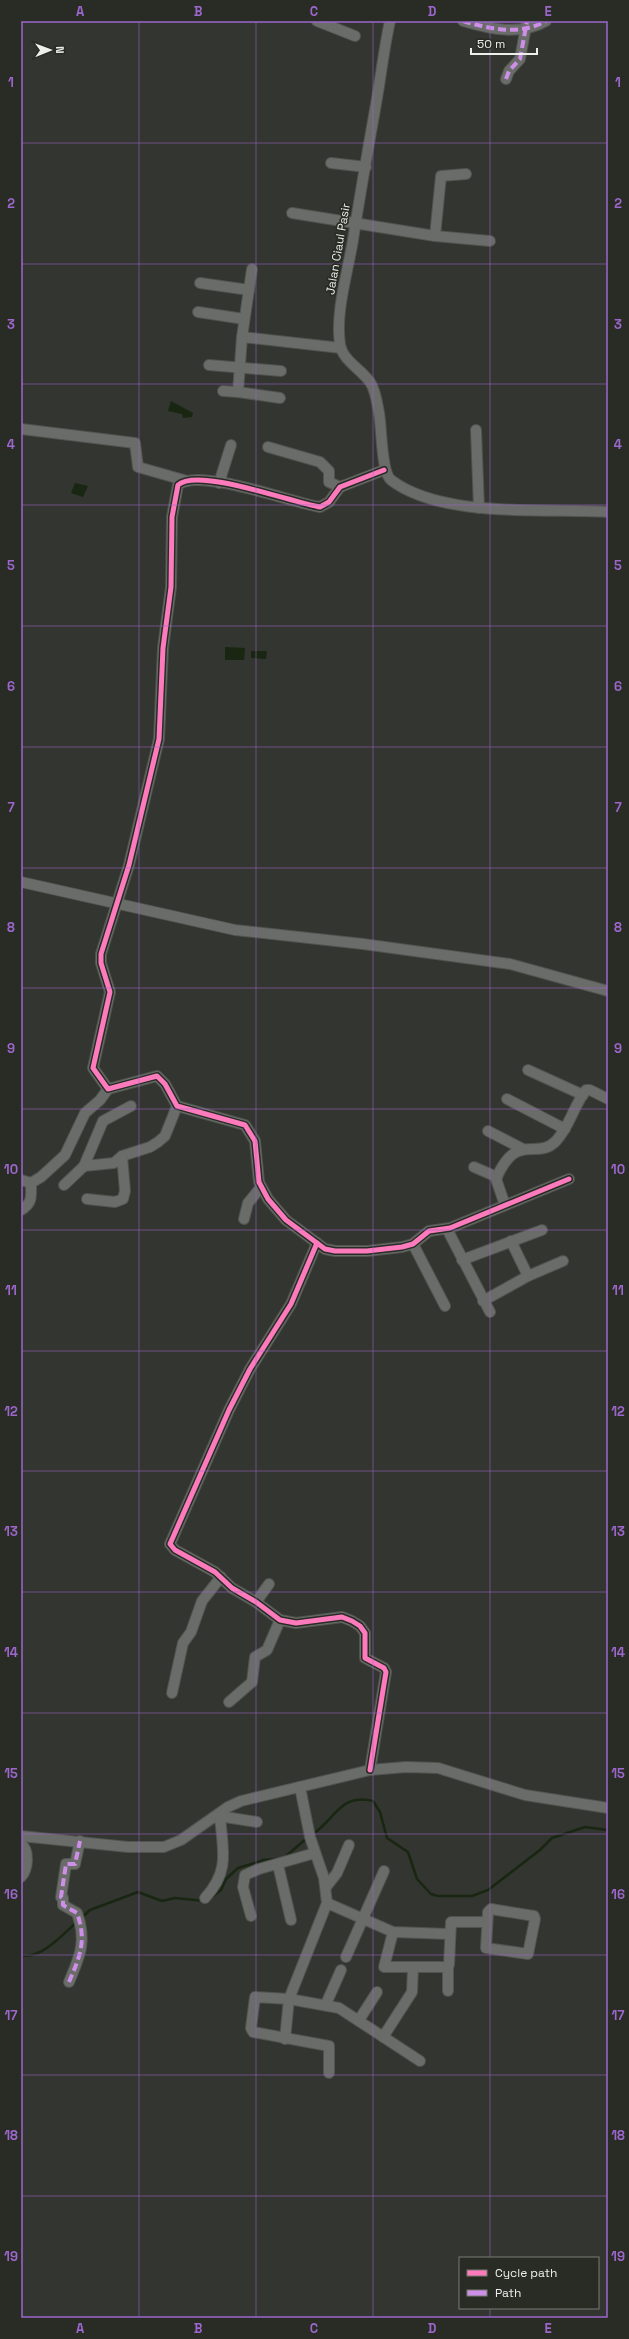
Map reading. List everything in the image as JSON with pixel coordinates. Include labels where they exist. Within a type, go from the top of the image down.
[{"type":"street","points":[[317,21],[355,36]]},
{"type":"street","name":"Jalan Ciaul Pasir","points":[[340,348],[339,337],[341,311],[390,21]]},
{"type":"street","points":[[463,21],[488,28],[526,25],[546,21]]},
{"type":"street","points":[[506,79],[509,71],[520,59],[526,25]]},
{"type":"street","points":[[331,163],[366,167]]},
{"type":"street","points":[[435,236],[440,176],[466,174]]},
{"type":"street","points":[[292,213],[356,222],[435,236],[490,241]]},
{"type":"street","points":[[238,392],[242,336],[252,269]]},
{"type":"street","points":[[200,283],[249,290]]},
{"type":"street","points":[[198,312],[244,319]]},
{"type":"street","points":[[242,336],[340,348],[370,382],[374,391],[380,420],[384,470],[391,480],[412,491],[436,499],[479,508],[512,511],[608,512]]},
{"type":"street","points":[[209,364],[281,372]]},
{"type":"street","points":[[223,391],[280,398]]},
{"type":"street","points":[[21,429],[135,442],[138,467],[186,481],[219,483],[320,507],[329,502],[340,487],[384,470]]},
{"type":"street","points":[[476,430],[479,508]]},
{"type":"street","points":[[219,483],[231,444]]},
{"type":"street","points":[[268,447],[320,462],[329,471],[330,482],[340,487]]},
{"type":"street","points":[[108,1089],[95,1072],[94,1064],[110,992],[101,963],[101,954],[117,905],[159,739],[163,648],[171,587],[174,502],[178,485],[186,481]]},
{"type":"street","points":[[21,882],[117,905],[235,930],[363,944],[510,964],[608,991]]},
{"type":"street","points":[[528,1070],[583,1095]]},
{"type":"street","points":[[21,1180],[31,1183],[41,1178],[65,1155],[85,1113],[100,1100],[108,1089],[155,1076],[166,1086],[177,1106],[231,1120],[249,1128],[255,1141],[256,1169],[261,1186],[273,1206],[286,1220],[325,1249],[335,1251],[374,1250],[413,1244],[429,1231],[447,1229],[569,1179]]},
{"type":"street","points":[[505,1205],[496,1183],[497,1177],[511,1155],[523,1148],[549,1146],[556,1142],[588,1089],[608,1099]]},
{"type":"street","points":[[507,1099],[565,1129]]},
{"type":"street","points":[[64,1185],[84,1166],[103,1121],[130,1106]]},
{"type":"street","points":[[84,1166],[114,1163],[122,1156],[150,1147],[165,1136],[177,1106]]},
{"type":"street","points":[[488,1131],[523,1148]]},
{"type":"street","points":[[86,1199],[115,1202],[123,1199],[125,1191],[122,1156]]},
{"type":"street","points":[[474,1167],[497,1177]]},
{"type":"street","points":[[21,1210],[29,1205],[32,1200],[31,1183]]},
{"type":"street","points":[[244,1219],[248,1203],[261,1186]]},
{"type":"street","points":[[447,1229],[490,1312]]},
{"type":"street","points":[[462,1260],[511,1240],[542,1230]]},
{"type":"street","points":[[511,1240],[528,1276]]},
{"type":"street","points":[[317,1243],[291,1304],[250,1369],[170,1542],[175,1550],[212,1570],[232,1588],[256,1602],[280,1620],[296,1622],[342,1618],[352,1621],[363,1629],[366,1636],[365,1658],[384,1668],[386,1672],[370,1770]]},
{"type":"street","points":[[413,1244],[444,1306]]},
{"type":"street","points":[[483,1301],[528,1276],[563,1261]]},
{"type":"street","points":[[172,1693],[183,1643],[191,1632],[202,1601],[221,1577]]},
{"type":"street","points":[[256,1602],[269,1584]]},
{"type":"street","points":[[229,1702],[252,1682],[255,1656],[267,1650],[280,1620]]},
{"type":"street","points":[[21,1836],[128,1847],[164,1847],[182,1840],[241,1801],[370,1770],[406,1766],[438,1768],[525,1795],[608,1808]]},
{"type":"street","points":[[285,2039],[289,1999],[327,1903],[326,1887],[314,1853],[300,1787]]},
{"type":"street","points":[[217,1817],[258,1822]]},
{"type":"street","points":[[205,1898],[216,1885],[224,1862],[217,1817]]},
{"type":"street","points":[[69,1982],[82,1952],[81,1924],[77,1913],[63,1905],[63,1898],[61,1897],[66,1864],[75,1864],[80,1841]]},
{"type":"street","points":[[21,1844],[26,1850],[27,1856],[25,1871],[21,1877]]},
{"type":"street","points":[[326,1887],[337,1873],[349,1845]]},
{"type":"street","points":[[251,1916],[243,1887],[244,1878],[250,1872],[314,1853]]},
{"type":"street","points":[[278,1864],[291,1920]]},
{"type":"street","points":[[346,1957],[384,1871]]},
{"type":"street","points":[[327,1903],[362,1920],[392,1932],[450,1934]]},
{"type":"street","points":[[491,1909],[534,1916],[535,1919],[528,1954],[486,1948],[486,1922],[488,1912],[491,1909]]},
{"type":"street","points":[[448,1991],[450,1923],[486,1922]]},
{"type":"street","points":[[392,1932],[384,1967],[448,1967]]},
{"type":"street","points":[[383,2037],[412,1992],[413,1968]]},
{"type":"street","points":[[326,2004],[341,1970]]},
{"type":"street","points":[[359,2020],[377,1992]]},
{"type":"street","points":[[329,2073],[329,2046],[285,2039],[252,2031],[253,2000],[258,1996],[326,2004],[338,2008],[359,2020],[420,2061]]},
{"type":"shaded area","points":[[171,401],[193,413],[192,417],[183,418],[182,414],[168,411]]},
{"type":"shaded area","points":[[75,483],[88,486],[83,497],[71,493]]},
{"type":"shaded area","points":[[225,647],[245,648],[244,660],[225,660]]},
{"type":"shaded area","points":[[251,651],[267,651],[266,659],[251,658]]},
{"type":"waterway","points":[[313,1834],[346,1804],[362,1799],[373,1801],[380,1812],[387,1838],[408,1852],[417,1879],[431,1894],[438,1896],[472,1896],[488,1890],[540,1850],[552,1838],[585,1827],[608,1830]]},
{"type":"waterway","points":[[285,1857],[307,1838]]},
{"type":"waterway","points":[[209,1899],[221,1890],[226,1879],[238,1868],[264,1860],[277,1859]]},
{"type":"waterway","points":[[81,1918],[90,1910],[138,1892],[162,1901],[175,1898],[205,1901]]},
{"type":"waterway","points":[[21,1955],[29,1956],[44,1950],[77,1922]]},
{"type":"marked path","points":[[463,21],[505,30],[515,30],[536,26],[546,21]]},
{"type":"marked path","points":[[506,79],[509,71],[520,59],[527,21]]},
{"type":"marked path","points":[[69,1982],[79,1956],[82,1932],[77,1913],[63,1905],[63,1898],[61,1897],[66,1864],[75,1864],[80,1841]]},
{"type":"cycle path","points":[[384,470],[340,487],[329,502],[320,507],[225,483],[205,480],[189,481],[178,485],[172,517],[171,587],[163,648],[159,739],[129,865],[101,954],[101,963],[110,992],[93,1068],[108,1089],[157,1076],[165,1084],[177,1106],[245,1125],[255,1141],[259,1182],[268,1199],[286,1220],[325,1249],[335,1251],[367,1251],[402,1247],[413,1244],[429,1231],[450,1228],[569,1179]]},
{"type":"cycle path","points":[[317,1243],[291,1304],[250,1369],[229,1410],[170,1544],[175,1550],[215,1572],[232,1588],[256,1602],[280,1620],[296,1623],[342,1617],[360,1626],[365,1633],[365,1658],[384,1668],[386,1672],[370,1770]]}]
